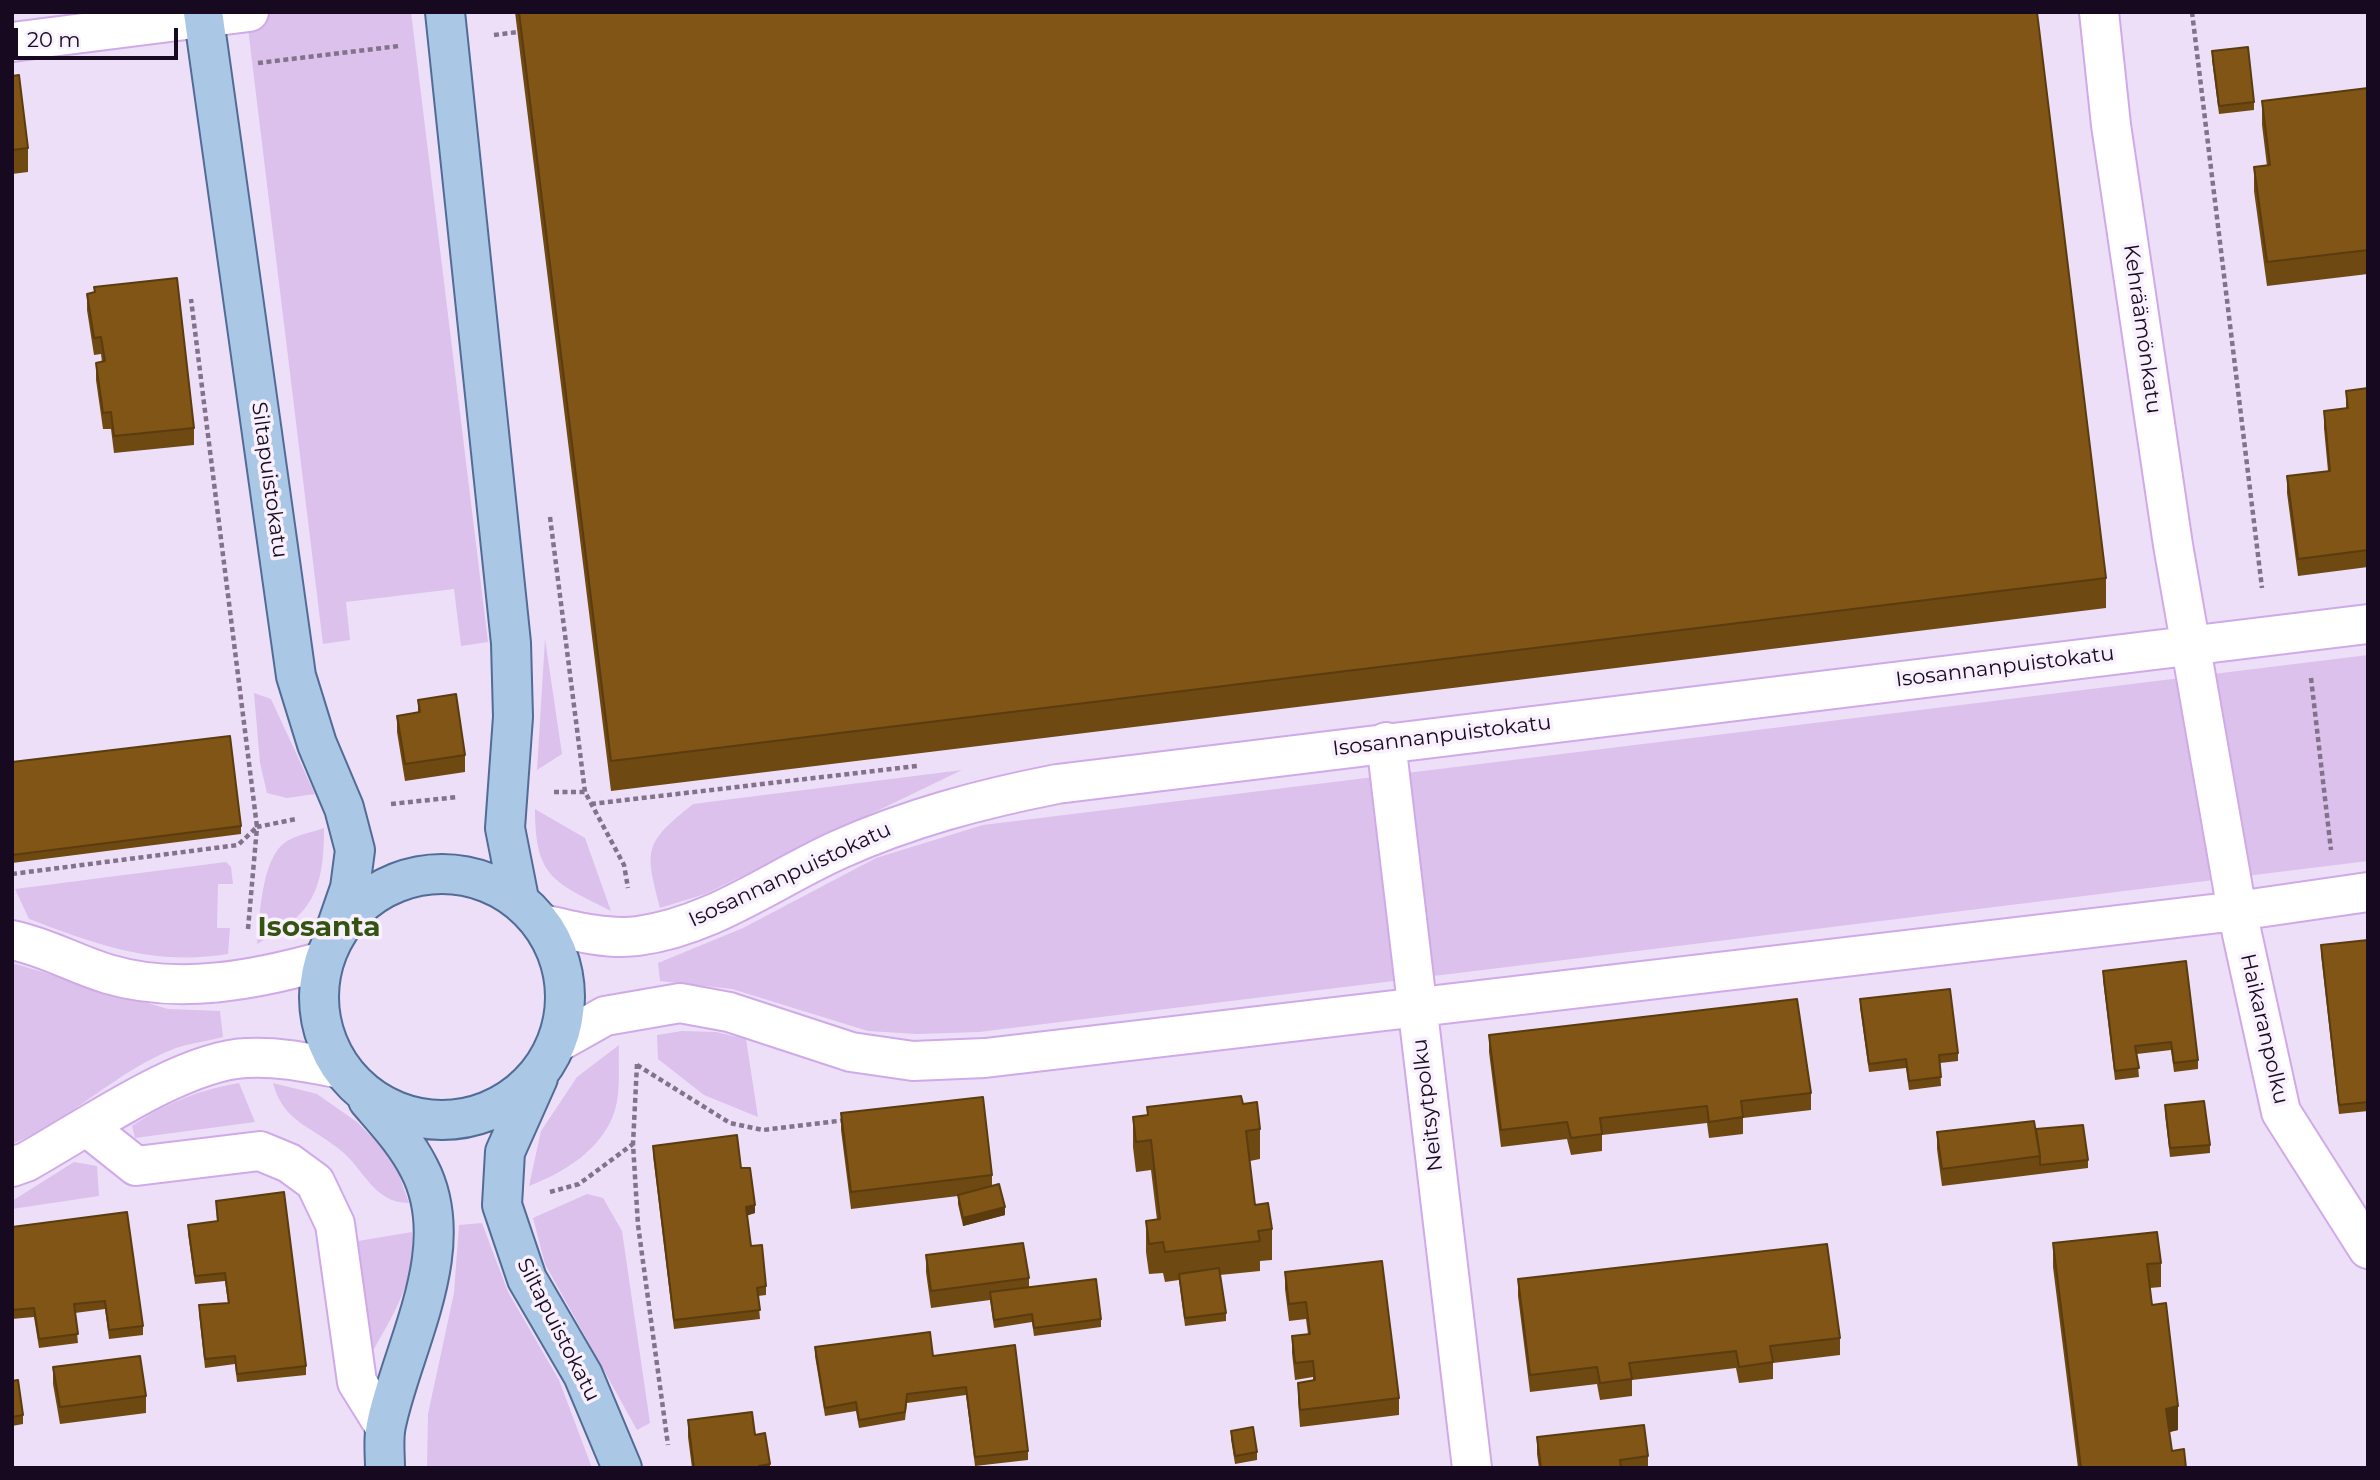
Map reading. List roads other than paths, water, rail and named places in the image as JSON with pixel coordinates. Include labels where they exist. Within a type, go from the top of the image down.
[{"type":"main road","points":[[349,1078],[384,1106],[421,1118],[459,1119],[496,1108],[527,1086],[549,1058],[563,1024],[566,988],[559,955],[531,912],[505,828],[513,717],[511,643],[445,12]]},
{"type":"main road","name":"Siltapuistokatu","points":[[203,15],[296,677],[317,744],[344,808],[355,850],[349,888],[328,949]]},
{"type":"main road","points":[[385,1468],[385,1427],[431,1278],[432,1212],[421,1169],[397,1134],[349,1078],[327,1044],[319,1017],[318,989],[328,949],[360,903],[396,881],[439,873],[481,878],[531,912]]},
{"type":"main road","name":"Siltapuistokatu","points":[[549,1058],[505,1152],[502,1205],[527,1279],[583,1375],[622,1468]]},
{"type":"street","points":[[12,42],[203,15],[249,12]]},
{"type":"street","name":"Kehräämönkatu","points":[[2099,12],[2111,125],[2174,545],[2237,911]]},
{"type":"street","name":"Isosannanpuistokatu","points":[[531,912],[597,934],[637,936],[699,921],[837,850],[913,819],[981,799],[1057,784],[2368,624]]},
{"type":"street","name":"Neitsytpolku","points":[[1386,743],[1472,1468]]},
{"type":"street","points":[[549,1058],[606,1016],[680,1003],[729,1012],[851,1052],[913,1061],[985,1058],[2237,911],[2352,895]]},
{"type":"street","name":"Haikaranpolku","points":[[2237,911],[2281,1112],[2368,1249]]},
{"type":"street","points":[[12,940],[31,944],[109,974],[176,985],[243,979],[328,949]]},
{"type":"street","points":[[12,1167],[87,1128],[148,1091],[194,1071],[244,1058],[301,1060],[349,1078]]},
{"type":"street","points":[[87,1128],[136,1166],[260,1152],[289,1163],[316,1182],[335,1224],[356,1382],[385,1427]]},
{"type":"district","name":"Isosanta","points":[[319,928]]}]
